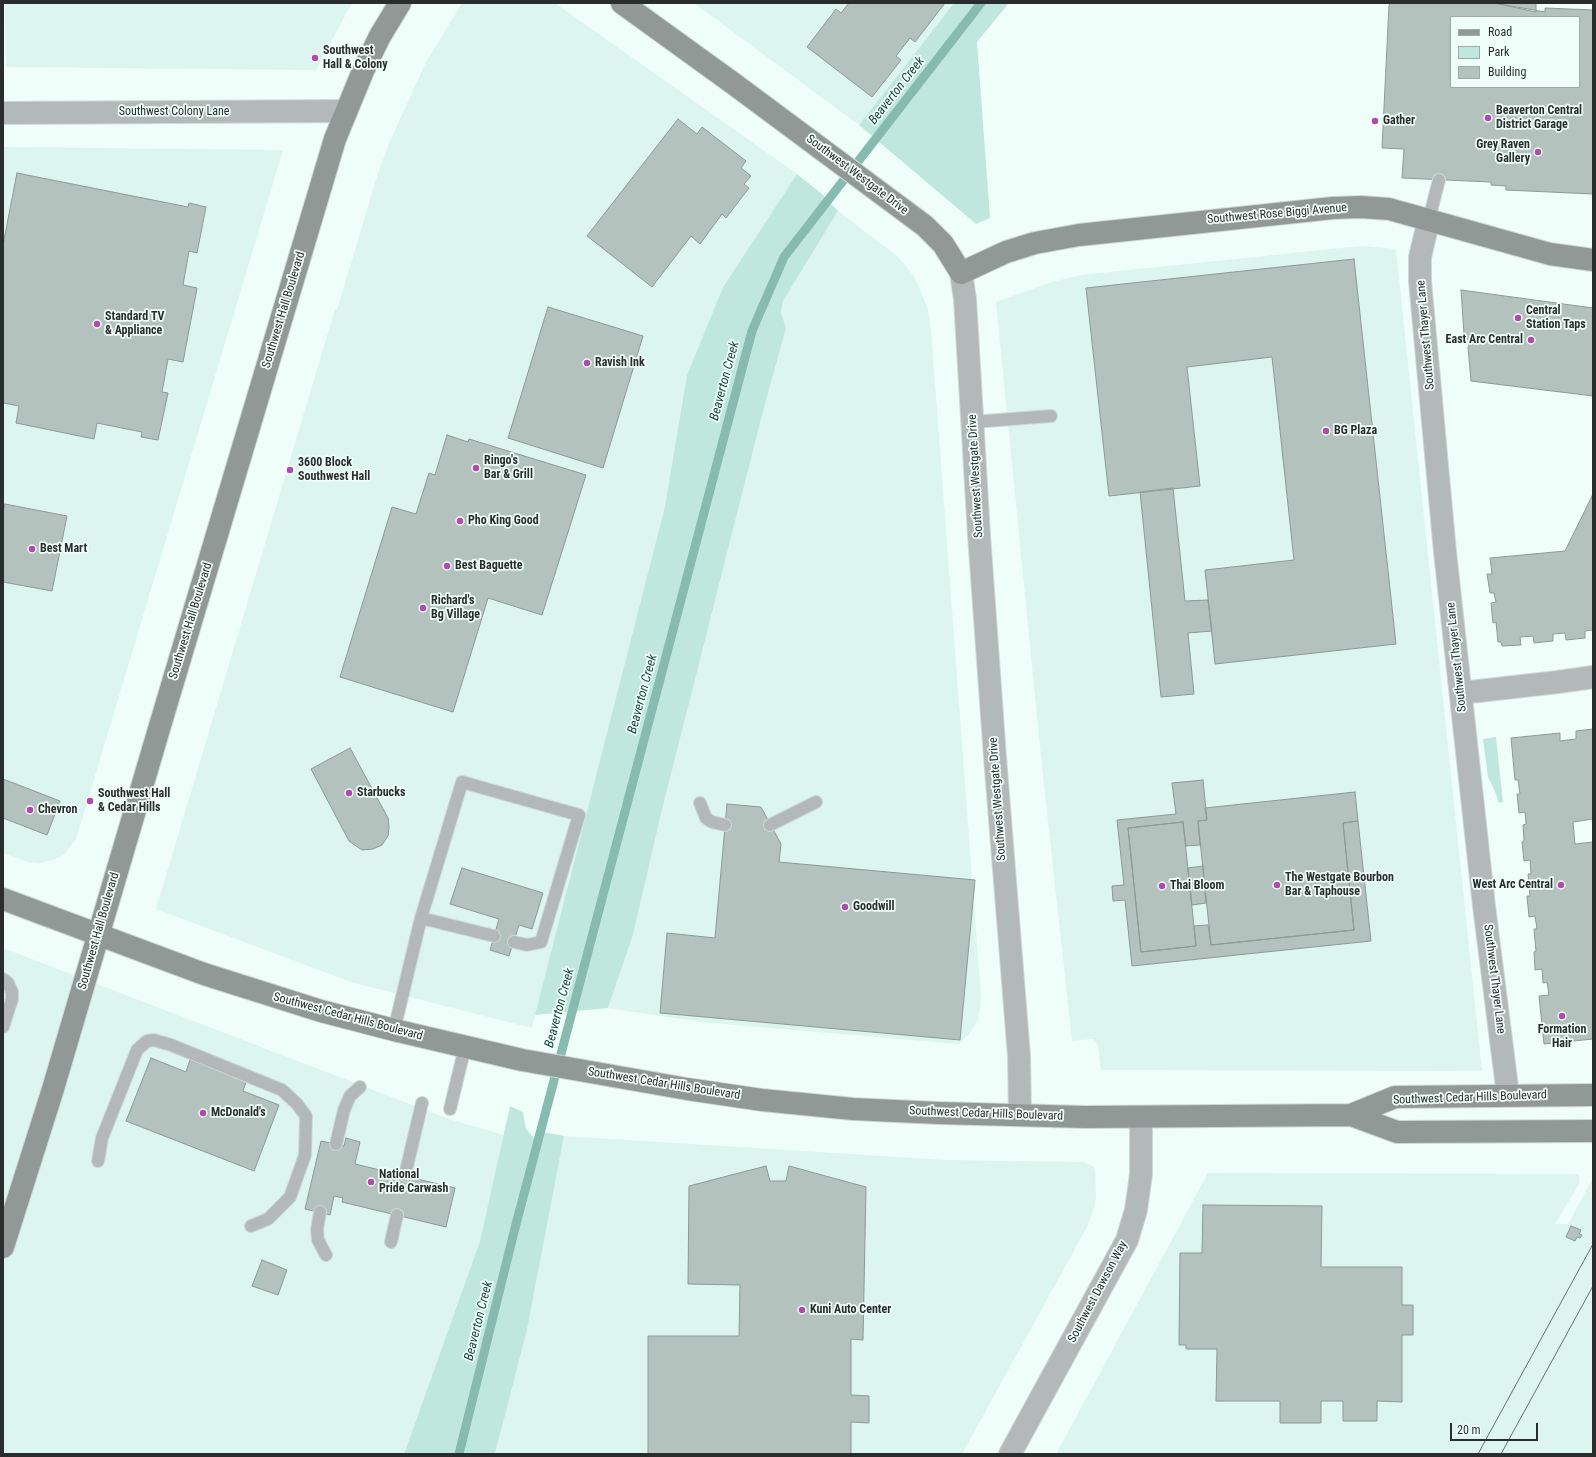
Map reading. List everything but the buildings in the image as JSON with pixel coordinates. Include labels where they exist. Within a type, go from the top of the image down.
[{"type":"main road","name":"Southwest Hall Boulevard","points":[[4,1243],[53,1090],[335,139],[363,71],[380,36],[400,3]]},
{"type":"main road","name":"Southwest Westgate Drive","points":[[622,3],[797,130],[925,226],[943,244],[961,273]]},
{"type":"main road","name":"Southwest Rose Biggi Avenue","points":[[961,273],[1006,252],[1035,243],[1079,235],[1333,208],[1361,207],[1389,209],[1550,254],[1593,260]]},
{"type":"main road","name":"Southwest Cedar Hills Boulevard","points":[[3,899],[248,989],[321,1011],[522,1060],[687,1089],[853,1109],[1020,1115],[1141,1117],[1351,1115],[1397,1132],[1593,1131]]},
{"type":"main road","name":"Southwest Cedar Hills Boulevard","points":[[1351,1115],[1395,1097],[1593,1095]]},
{"type":"street","name":"Southwest Colony Lane","points":[[3,113],[346,111]]},
{"type":"street","name":"Southwest Thayer Lane","points":[[1429,219],[1420,257],[1420,281],[1445,552],[1484,906],[1508,1095]]},
{"type":"street","name":"Southwest Westgate Drive","points":[[961,273],[965,299],[994,749],[1018,1056],[1020,1115]]},
{"type":"street","points":[[1461,693],[1593,677]]},
{"type":"street","name":"Southwest Dawson Way","points":[[1010,1454],[1127,1240],[1136,1210],[1141,1174],[1141,1117]]},
{"type":"lane","points":[[1429,219],[1439,180]]},
{"type":"lane","points":[[973,422],[1050,416]]},
{"type":"lane","points":[[394,1030],[421,918],[462,782],[579,815],[541,942],[527,945],[514,942]]},
{"type":"lane","points":[[770,825],[816,802]]},
{"type":"lane","points":[[700,803],[706,818],[712,822],[725,825]]},
{"type":"lane","points":[[421,918],[494,936]]},
{"type":"lane","points":[[3,980],[8,983],[12,992],[12,1000],[3,1027]]},
{"type":"lane","points":[[98,1161],[102,1138],[137,1050],[147,1041],[154,1040],[171,1045],[282,1090],[297,1104],[306,1116],[305,1155],[290,1197],[268,1219],[251,1226]]},
{"type":"lane","points":[[450,1109],[465,1047]]},
{"type":"lane","points":[[336,1144],[344,1110],[350,1096],[360,1087]]},
{"type":"lane","points":[[405,1175],[422,1103]]},
{"type":"lane","points":[[320,1212],[317,1230],[318,1240],[326,1255]]},
{"type":"lane","points":[[391,1242],[397,1215]]},
{"type":"shaded area","points":[[5,3],[352,3],[316,70],[6,67]]},
{"type":"shaded area","points":[[462,3],[555,3],[797,174],[723,287],[687,375],[665,506],[532,1028],[354,983],[156,909],[335,309],[337,310],[378,173],[390,141],[426,62]]},
{"type":"shaded area","points":[[694,3],[954,3],[859,125]]},
{"type":"shaded area","points":[[3,147],[283,150],[76,839],[60,857],[40,863],[27,862],[3,853]]},
{"type":"shaded area","points":[[838,211],[897,256],[915,278],[928,309],[931,330],[981,997],[977,1022],[969,1034],[959,1044],[700,1022],[608,1008],[633,935],[661,814],[761,419],[786,328],[781,312],[783,301]]},
{"type":"shaded area","points":[[1364,246],[1396,249],[1482,1071],[1101,1070],[1098,1045],[1093,1039],[1072,1041],[1041,757],[996,302],[1052,282],[1081,275]]},
{"type":"shaded area","points":[[3,948],[449,1119],[504,1135],[480,1241],[404,1454],[3,1454]]},
{"type":"shaded area","points":[[564,1136],[945,1160],[1083,1162],[1093,1166],[1095,1170],[1096,1199],[1087,1227],[962,1454],[495,1454],[527,1330]]},
{"type":"shaded area","points":[[1208,1173],[1579,1174],[1579,1184],[1555,1224],[1568,1224],[1593,1178],[1593,1454],[1056,1454]]},
{"type":"green space","points":[[954,3],[1009,3],[977,42],[990,218],[976,224],[859,125]]},
{"type":"green space","points":[[797,174],[822,194],[838,211],[783,301],[781,312],[786,328],[761,419],[661,814],[633,935],[608,1008],[535,1015],[665,506],[687,375],[723,287]]},
{"type":"green space","points":[[1496,737],[1503,802],[1499,803],[1488,777],[1483,739]]},
{"type":"green space","points":[[510,1106],[523,1112],[526,1129],[539,1144],[543,1132],[564,1136],[527,1330],[495,1454],[404,1454],[480,1241]]},
{"type":"waterway","name":"Beaverton Creek","points":[[459,1454],[515,1228],[752,331],[784,257],[981,3]]},
{"type":"tram line","points":[[1478,1454],[1593,1244]]},
{"type":"tram line","points":[[1501,1454],[1593,1286]]},
{"type":"place","name":"Southwest Hall & Colony","points":[[315,58]]},
{"type":"place","name":"Beaverton Central District Garage","points":[[1488,118]]},
{"type":"place","name":"Gather","points":[[1375,121]]},
{"type":"place","name":"Grey Raven Gallery","points":[[1538,152]]},
{"type":"place","name":"Central Station Taps","points":[[1518,318]]},
{"type":"place","name":"Standard TV & Appliance","points":[[97,324]]},
{"type":"place","name":"East Arc Central","points":[[1531,340]]},
{"type":"place","name":"Ravish Ink","points":[[587,363]]},
{"type":"place","name":"BG Plaza","points":[[1326,431]]},
{"type":"place","name":"Ringo's Bar & Grill","points":[[476,468]]},
{"type":"place","name":"3600 Block Southwest Hall","points":[[290,470]]},
{"type":"place","name":"Pho King Good","points":[[460,521]]},
{"type":"place","name":"Best Mart","points":[[32,549]]},
{"type":"place","name":"Best Baguette","points":[[447,566]]},
{"type":"place","name":"Richard's Bg Village","points":[[423,608]]},
{"type":"place","name":"Starbucks","points":[[349,793]]},
{"type":"place","name":"Southwest Hall & Cedar Hills","points":[[90,801]]},
{"type":"place","name":"Chevron","points":[[30,810]]},
{"type":"place","name":"The Westgate Bourbon Bar & Taphouse","points":[[1277,885]]},
{"type":"place","name":"West Arc Central","points":[[1561,885]]},
{"type":"place","name":"Thai Bloom","points":[[1162,886]]},
{"type":"place","name":"Goodwill","points":[[845,907]]},
{"type":"place","name":"Formation Hair","points":[[1562,1016]]},
{"type":"place","name":"McDonald's","points":[[203,1113]]},
{"type":"place","name":"National Pride Carwash","points":[[371,1182]]},
{"type":"place","name":"Kuni Auto Center","points":[[802,1310]]}]
